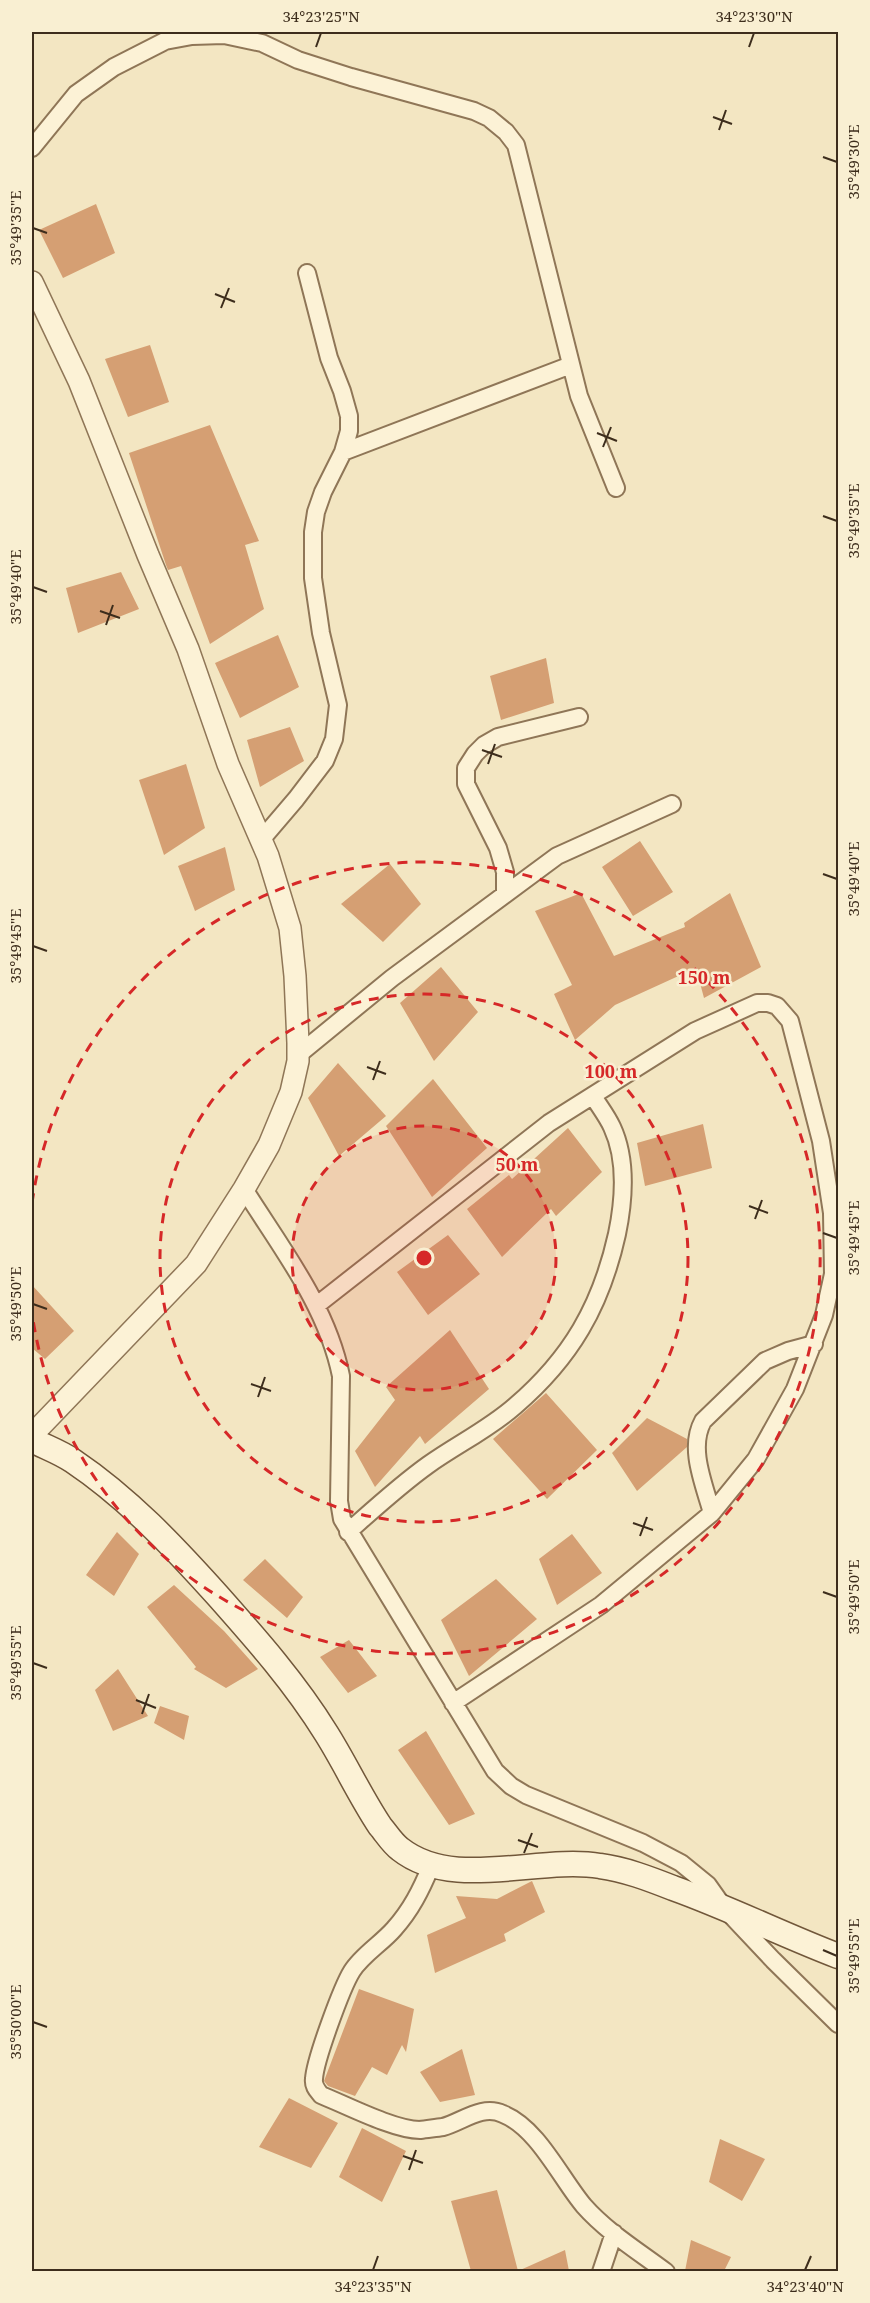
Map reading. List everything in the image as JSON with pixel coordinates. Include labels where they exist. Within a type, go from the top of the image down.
[{"type":"main road","points":[[32,1440],[72,1460],[134,1509],[168,1541],[267,1651],[304,1699],[327,1734],[347,1772],[398,1848],[431,1866],[471,1870],[572,1863],[602,1866],[654,1881],[838,1956]]},
{"type":"street","points":[[32,148],[76,94],[105,74],[165,41],[192,36],[224,35],[262,44],[298,60],[340,74],[474,111],[489,118],[506,132],[516,145],[579,396],[616,488]]},
{"type":"street","points":[[261,840],[296,800],[325,761],[334,739],[338,705],[321,633],[313,578],[313,532],[316,512],[323,492],[343,452],[349,431],[349,416],[329,358],[307,273]]},
{"type":"street","points":[[32,282],[79,381],[188,649],[228,764],[261,840],[290,928],[296,976],[298,1055],[291,1092],[269,1145],[196,1264],[32,1435]]},
{"type":"street","points":[[343,452],[571,365]]},
{"type":"street","points":[[506,894],[505,872],[498,848],[466,784],[466,768],[480,750],[498,737],[579,717]]},
{"type":"street","points":[[298,1055],[392,978],[557,856],[672,804]]},
{"type":"street","points":[[317,1305],[549,1124],[695,1031],[757,1003],[777,1006],[786,1013],[821,1141],[832,1213],[833,1274],[824,1315],[795,1389],[756,1459],[712,1513],[602,1605],[453,1703]]},
{"type":"street","points":[[348,1532],[427,1465],[513,1407],[564,1355],[596,1303],[612,1257],[621,1216],[622,1174],[621,1155],[612,1128],[593,1096]]},
{"type":"street","points":[[244,1189],[317,1305],[331,1341],[341,1376],[339,1501],[342,1520],[495,1771],[511,1786],[526,1795],[662,1852],[681,1863],[708,1885],[725,1909],[838,2024]]},
{"type":"street","points":[[712,1513],[700,1471],[696,1444],[697,1431],[703,1421],[765,1362],[788,1351],[814,1344]]},
{"type":"street","points":[[431,1866],[417,1899],[395,1928],[352,1970],[323,2046],[314,2081],[316,2088],[321,2095],[411,2129],[443,2127],[477,2112],[502,2113],[528,2133],[560,2170],[584,2205],[614,2233],[666,2271]]},
{"type":"street","points":[[601,2271],[614,2233]]},
{"type":"building","points":[[96,204],[115,253],[63,278],[39,230]]},
{"type":"building","points":[[150,345],[169,402],[128,417],[105,359]]},
{"type":"building","points":[[210,425],[259,541],[245,545],[264,609],[210,644],[181,566],[168,570],[129,453]]},
{"type":"building","points":[[121,572],[139,609],[78,633],[66,588]]},
{"type":"building","points":[[278,635],[299,687],[240,718],[215,663]]},
{"type":"building","points":[[546,658],[554,703],[501,720],[490,676]]},
{"type":"building","points":[[290,727],[304,761],[260,787],[247,740]]},
{"type":"building","points":[[186,764],[205,828],[164,855],[139,780]]},
{"type":"building","points":[[640,841],[673,892],[633,916],[602,867]]},
{"type":"building","points":[[225,847],[235,890],[195,911],[178,866]]},
{"type":"building","points":[[390,864],[421,904],[383,942],[341,904]]},
{"type":"building","points":[[581,893],[614,956],[685,927],[684,923],[730,893],[761,967],[704,998],[696,968],[615,1005],[575,1040],[554,994],[572,985],[535,911]]},
{"type":"building","points":[[441,967],[478,1012],[434,1061],[400,1003]]},
{"type":"building","points":[[338,1063],[386,1116],[339,1156],[308,1098]]},
{"type":"building","points":[[433,1079],[487,1148],[432,1197],[386,1126]]},
{"type":"building","points":[[703,1124],[712,1168],[645,1186],[637,1143]]},
{"type":"building","points":[[568,1128],[602,1172],[556,1216],[551,1209],[502,1257],[467,1209],[509,1175],[512,1179]]},
{"type":"building","points":[[448,1235],[480,1274],[428,1315],[397,1272]]},
{"type":"building","points":[[32,1285],[74,1331],[45,1359],[32,1348]]},
{"type":"building","points":[[450,1330],[489,1389],[425,1444],[420,1436],[375,1487],[355,1451],[395,1400],[386,1387]]},
{"type":"building","points":[[546,1393],[597,1450],[547,1499],[493,1439]]},
{"type":"building","points":[[647,1418],[687,1439],[687,1447],[637,1491],[612,1453]]},
{"type":"building","points":[[117,1532],[139,1554],[114,1596],[86,1575]]},
{"type":"building","points":[[572,1534],[602,1573],[557,1605],[539,1559]]},
{"type":"building","points":[[265,1559],[303,1597],[287,1618],[243,1580]]},
{"type":"building","points":[[496,1579],[537,1619],[469,1676],[441,1620]]},
{"type":"building","points":[[174,1585],[224,1631],[258,1669],[226,1688],[194,1669],[196,1667],[147,1607]]},
{"type":"building","points":[[349,1640],[377,1676],[348,1693],[320,1657]]},
{"type":"building","points":[[118,1669],[148,1716],[113,1731],[95,1690]]},
{"type":"building","points":[[160,1706],[189,1716],[184,1740],[154,1723]]},
{"type":"building","points":[[426,1731],[475,1814],[449,1825],[398,1750]]},
{"type":"building","points":[[532,1881],[545,1912],[504,1934],[506,1941],[435,1973],[427,1935],[466,1918],[456,1896],[497,1899]]},
{"type":"building","points":[[359,1989],[414,2009],[406,2052],[402,2045],[387,2075],[372,2067],[355,2096],[328,2086],[324,2081]]},
{"type":"building","points":[[462,2049],[475,2095],[440,2102],[420,2072]]},
{"type":"building","points":[[289,2098],[338,2123],[311,2168],[259,2147]]},
{"type":"building","points":[[362,2128],[406,2151],[382,2202],[339,2177]]},
{"type":"building","points":[[720,2139],[765,2159],[742,2201],[709,2182]]},
{"type":"building","points":[[497,2190],[518,2271],[471,2271],[451,2201]]},
{"type":"building","points":[[691,2240],[731,2257],[724,2271],[685,2271]]},
{"type":"building","points":[[565,2250],[569,2271],[518,2271]]}]
